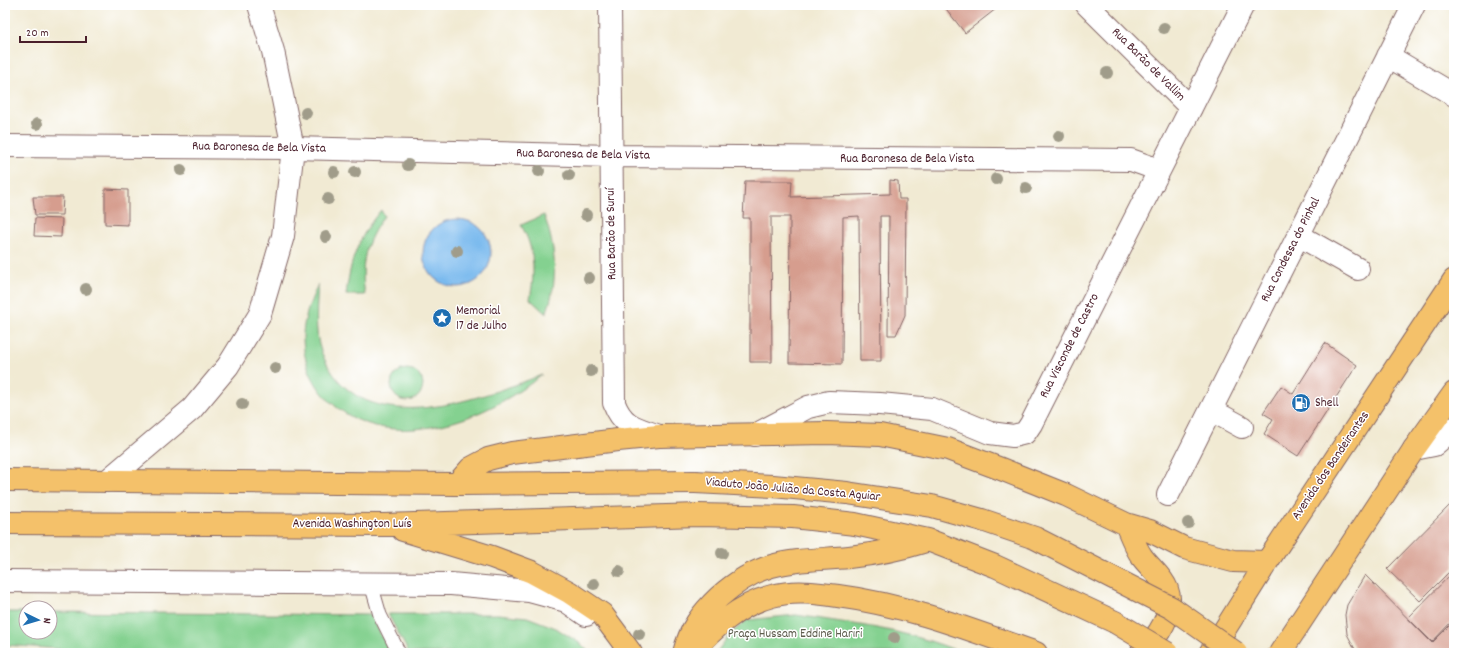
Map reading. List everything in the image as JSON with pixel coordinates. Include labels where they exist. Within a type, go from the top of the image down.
[{"type":"highway","name":"Avenida dos Bandeirantes","points":[[1210,653],[1267,562],[1454,280]]},
{"type":"highway","points":[[1280,653],[1414,449],[1454,393]]},
{"type":"highway","points":[[5,480],[457,484],[471,468],[488,459],[512,453],[618,440],[659,436],[827,433],[880,435],[948,450],[1066,495],[1126,524],[1150,531],[1184,548],[1208,556],[1233,561],[1267,562]]},
{"type":"highway","name":"Viaduto João Julião da Costa Aguiar","points":[[457,484],[695,482],[773,486],[847,493],[932,506],[982,520],[1035,538],[1165,605],[1236,653]]},
{"type":"highway","name":"Viaduto João Julião da Costa Aguiar","points":[[698,515],[793,517],[855,524],[928,540],[995,566],[1055,593],[1115,622],[1167,653]]},
{"type":"highway","name":"Avenida Washington Luís","points":[[5,523],[384,525],[698,515]]},
{"type":"highway","points":[[1126,524],[1135,546],[1167,589],[1169,602],[1166,617],[1156,639],[1141,653]]},
{"type":"highway","points":[[384,525],[492,557],[532,572],[569,592],[602,614],[630,653]]},
{"type":"highway","points":[[684,653],[688,636],[705,610],[742,578],[762,569],[789,561],[848,557],[896,550],[928,540]]},
{"type":"highway","points":[[691,653],[717,626],[742,607],[772,596],[806,592],[880,603],[929,616],[1036,653]]},
{"type":"street","points":[[107,481],[192,409],[228,366],[260,314],[283,236],[292,148],[273,51],[259,5]]},
{"type":"street","name":"Rua Barão de Suruí","points":[[610,5],[614,403],[619,415],[627,424],[659,436]]},
{"type":"street","name":"Rua Barão de Vallim","points":[[1087,5],[1191,108]]},
{"type":"street","name":"Rua Visconde de Castro","points":[[755,435],[808,406],[829,402],[880,404],[932,409],[990,433],[1013,436],[1025,433],[1031,424],[1243,5]]},
{"type":"street","name":"Rua Condessa do Pinhal","points":[[1168,495],[1414,5]]},
{"type":"street","points":[[1388,56],[1454,94]]},
{"type":"street","name":"Rua Baronesa de Bela Vista","points":[[5,146],[292,148],[611,156],[1131,160],[1159,170]]},
{"type":"street","points":[[1298,235],[1358,269]]},
{"type":"street","points":[[1211,410],[1242,427]]},
{"type":"street","points":[[1414,449],[1434,445],[1454,428]]},
{"type":"street","points":[[5,581],[451,584],[529,591],[566,602],[604,627],[630,653]]},
{"type":"lane","points":[[371,584],[380,614],[399,653]]},
{"type":"green space","points":[[381,210],[384,216],[368,244],[364,263],[363,273],[365,295],[346,295],[350,271],[356,250],[366,230]]},
{"type":"green space","points":[[544,215],[551,240],[554,264],[553,289],[546,314],[530,299],[533,279],[533,261],[526,234],[521,225]]},
{"type":"green space","points":[[318,284],[317,336],[321,351],[338,380],[362,398],[389,407],[420,408],[452,403],[484,395],[542,375],[498,404],[466,418],[433,427],[394,429],[373,425],[354,418],[337,408],[323,394],[312,377],[305,358],[303,336],[304,323]]},
{"type":"green space","points":[[404,369],[410,369],[419,373],[423,385],[419,397],[410,401],[404,401],[395,397],[391,388],[391,382],[395,373]]},
{"type":"green space","points":[[5,612],[18,612],[18,640],[58,640],[58,612],[371,615],[390,653],[115,653],[5,645]]},
{"type":"green space","points":[[388,614],[498,614],[527,617],[556,628],[581,644],[590,653],[409,653]]},
{"type":"green space","name":"Praça Hussam Eddine Hariri","points":[[796,615],[901,633],[942,645],[962,653],[716,653],[730,634],[747,620]]},
{"type":"water","points":[[457,219],[470,222],[481,229],[488,240],[491,253],[488,266],[481,277],[470,284],[457,287],[444,284],[433,277],[426,266],[423,253],[426,240],[433,229],[444,222]]},
{"type":"building","points":[[943,5],[1001,5],[965,33]]},
{"type":"building","points":[[890,180],[898,181],[899,199],[906,199],[905,315],[896,335],[888,335],[889,216],[880,216],[881,361],[860,361],[859,216],[843,217],[842,364],[789,363],[790,217],[771,217],[772,362],[750,362],[750,218],[743,218],[745,181],[792,181],[791,197],[890,194]]},
{"type":"building","points":[[105,189],[128,190],[128,225],[105,224]]},
{"type":"building","points":[[33,197],[63,197],[62,215],[35,215]]},
{"type":"building","points":[[35,218],[62,219],[61,237],[34,236]]},
{"type":"building","name":"Shell","points":[[1325,343],[1357,365],[1298,456],[1264,434],[1273,419],[1263,413],[1281,386],[1293,394]]},
{"type":"building","points":[[1454,501],[1454,567],[1420,601],[1387,569]]},
{"type":"building","points":[[1454,571],[1454,619],[1432,642],[1408,618]]},
{"type":"building","points":[[1365,575],[1432,643],[1454,621],[1454,653],[1357,653],[1347,634],[1345,615],[1347,605]]},
{"type":"place","name":"Memorial 17 de Julho","points":[[442,318]]},
{"type":"place","name":"Shell","points":[[1301,403]]}]
